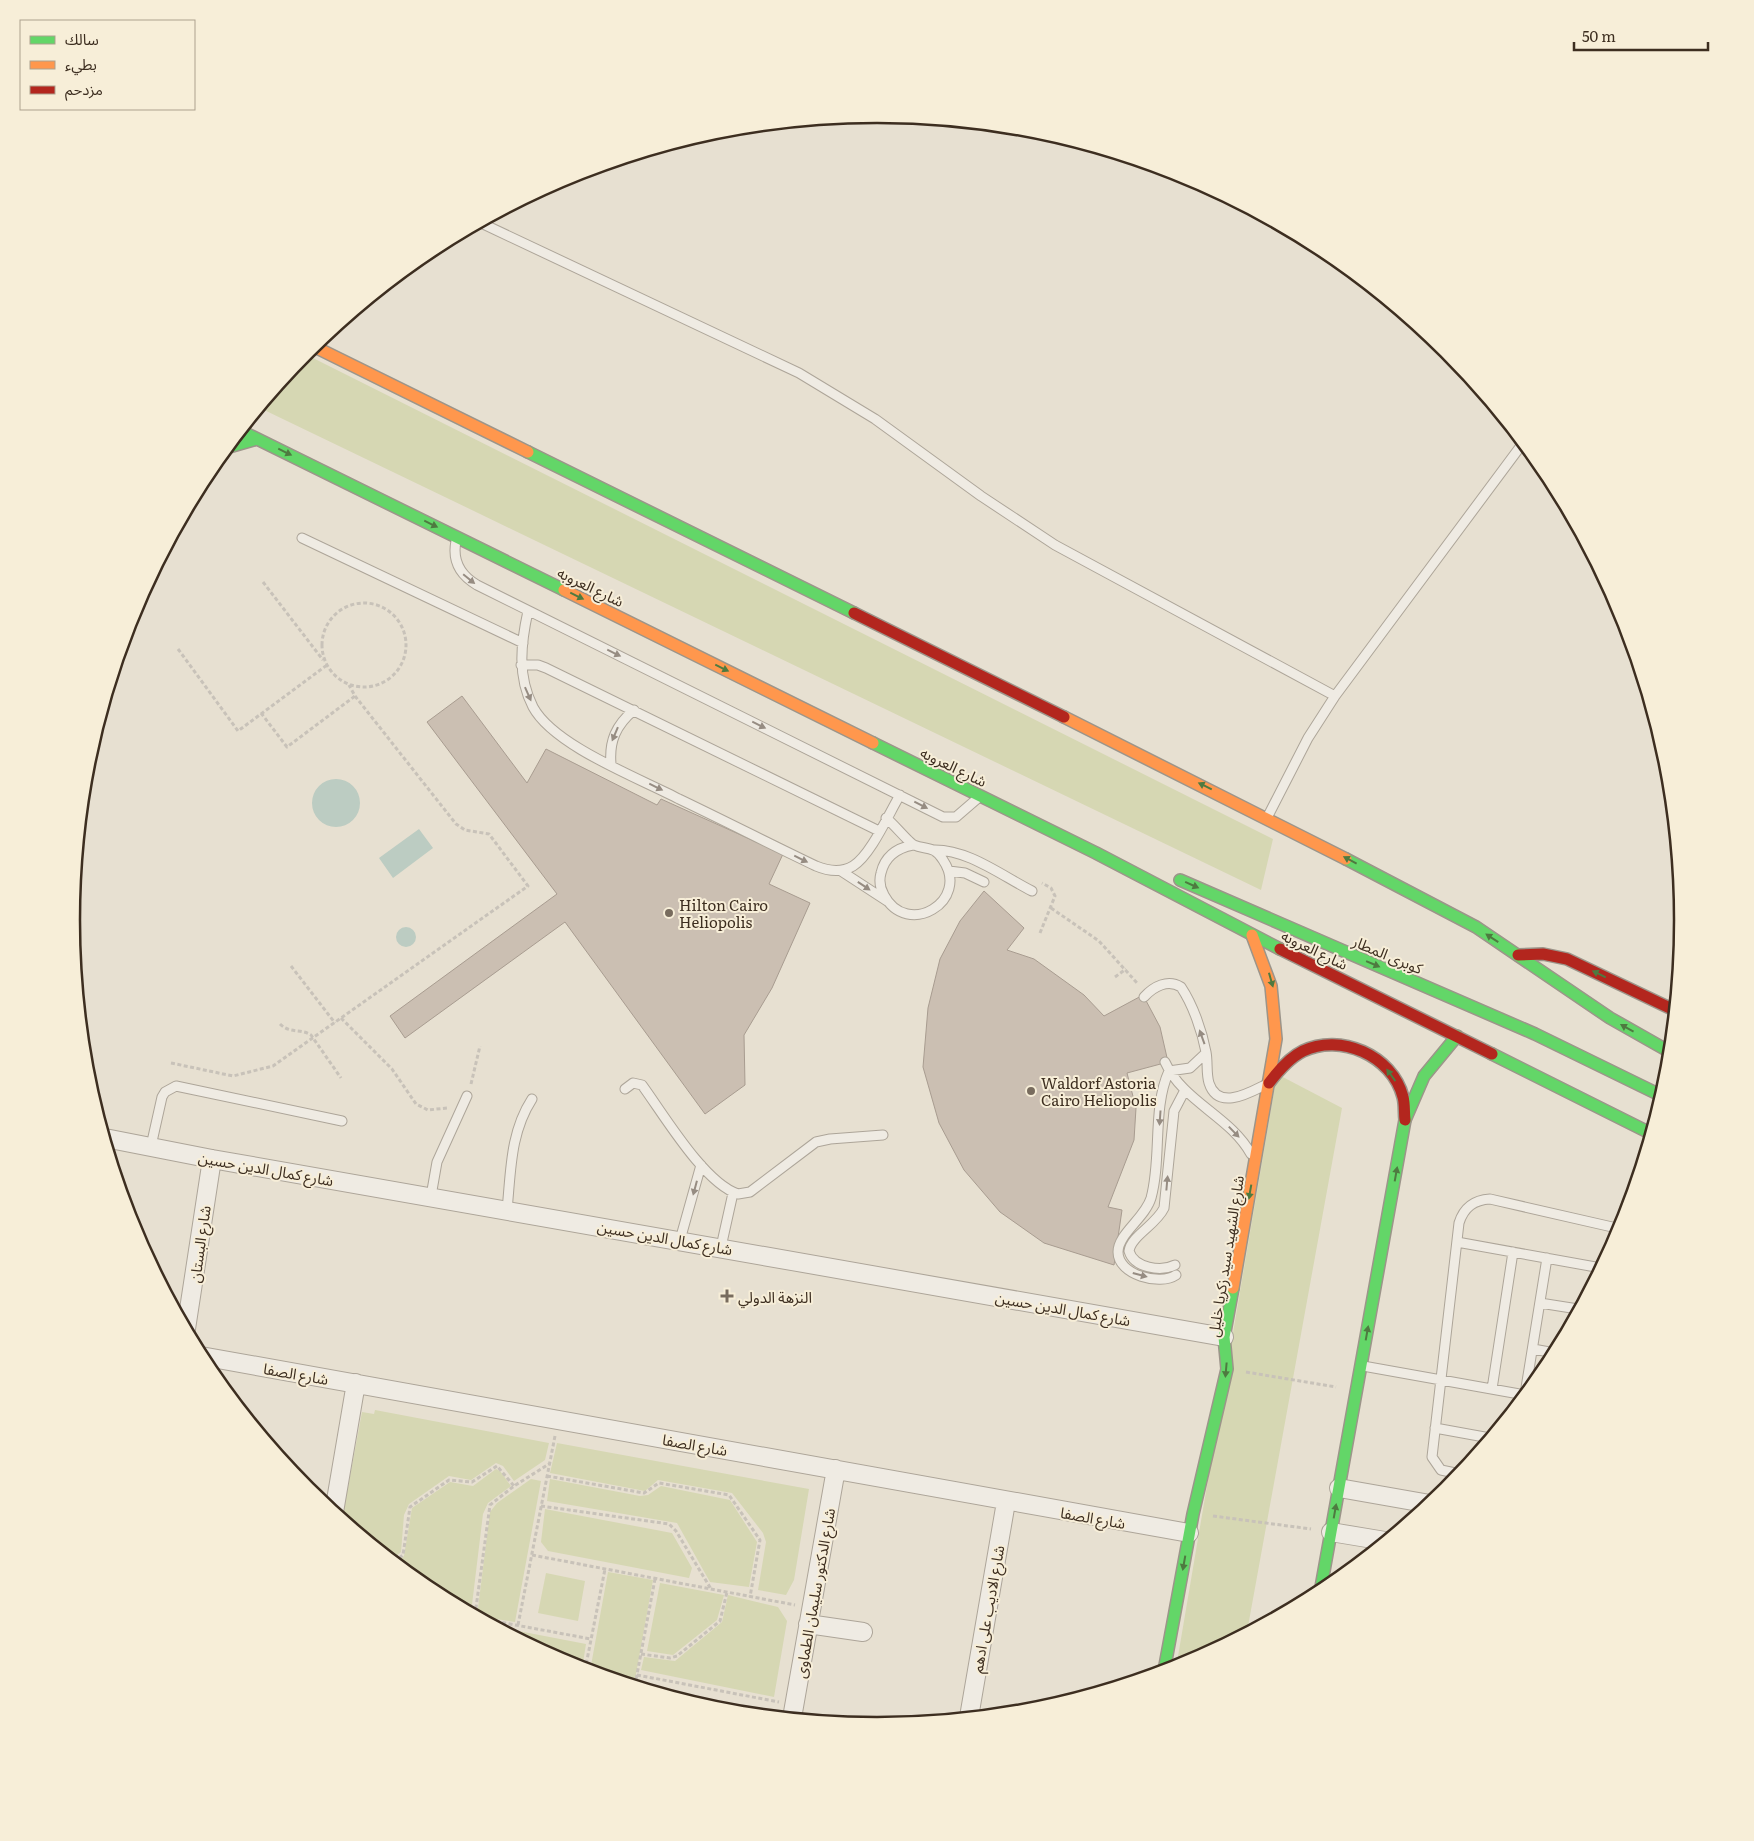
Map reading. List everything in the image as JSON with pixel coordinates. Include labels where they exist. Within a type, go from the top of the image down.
[{"type":"main road","points":[[321,350],[1267,817],[1476,927],[1610,1018],[1663,1048]]},
{"type":"main road","name":"شارع العروبه","points":[[246,433],[1096,853],[1252,935],[1646,1131]]},
{"type":"main road","points":[[238,444],[258,439]]},
{"type":"main road","name":"كوبرى المطار","points":[[1096,853],[1164,874],[1535,1034],[1655,1093]]},
{"type":"main road","name":"شارع الشهيد سيد زكريا خليل","points":[[1165,1663],[1193,1514],[1227,1369],[1224,1336],[1276,1038],[1276,1009],[1267,966],[1252,935]]},
{"type":"main road","points":[[1518,955],[1543,954],[1567,959],[1669,1007]]},
{"type":"main road","points":[[1322,1582],[1405,1120],[1424,1076],[1457,1036]]},
{"type":"main road","points":[[1269,1083],[1284,1063],[1304,1050],[1328,1044],[1352,1047],[1374,1057],[1392,1074],[1402,1096],[1405,1120]]},
{"type":"street","name":"شارع كمال الدين حسين","points":[[111,1139],[212,1159],[1224,1336]]},
{"type":"street","name":"شارع البستان","points":[[187,1320],[212,1159]]},
{"type":"street","name":"شارع الصفا","points":[[211,1358],[836,1468],[1006,1502],[1189,1534]]},
{"type":"street","points":[[335,1505],[356,1383]]},
{"type":"street","name":"شارع الدكتور سليمان الطماوى","points":[[793,1712],[836,1468]]},
{"type":"street","points":[[1339,1488],[1421,1502]]},
{"type":"street","name":"شارع الاديب على ادهم","points":[[970,1712],[1006,1502]]},
{"type":"street","points":[[1331,1532],[1378,1540]]},
{"type":"street","points":[[809,1616],[863,1632]]},
{"type":"lane","points":[[487,226],[799,373],[875,419],[981,496],[1055,544],[1335,696]]},
{"type":"lane","points":[[1267,817],[1308,738],[1335,696],[1519,449]]},
{"type":"lane","points":[[456,536],[455,561],[468,580],[943,817],[952,818],[960,815],[981,796]]},
{"type":"lane","points":[[302,538],[523,643]]},
{"type":"lane","points":[[528,610],[523,643],[522,665],[524,685],[534,708],[550,728],[571,743],[611,764],[816,866],[828,871],[841,871],[853,866],[863,857],[900,795]]},
{"type":"lane","points":[[522,665],[538,665],[546,668],[879,831]]},
{"type":"lane","points":[[611,764],[612,739],[625,718],[634,710]]},
{"type":"lane","points":[[886,818],[913,845]]},
{"type":"lane","points":[[887,901],[881,890],[880,877],[883,865],[890,854],[901,847],[913,845],[933,850],[946,850],[963,855],[1032,891]]},
{"type":"lane","points":[[841,871],[896,909],[907,914],[919,915],[931,911],[940,904],[947,894],[950,882],[949,870],[943,859],[933,850]]},
{"type":"lane","points":[[949,870],[960,872],[984,882]]},
{"type":"lane","points":[[1145,995],[1167,983],[1174,983],[1182,987],[1206,1053],[1210,1084],[1221,1097],[1240,1097],[1269,1083]]},
{"type":"lane","points":[[1167,1067],[1190,1068],[1206,1053]]},
{"type":"lane","points":[[1167,1067],[1185,1090],[1232,1130],[1255,1162]]},
{"type":"lane","points":[[1167,1067],[1163,1087],[1157,1169],[1148,1207],[1120,1243],[1118,1253],[1120,1262],[1127,1270],[1136,1274],[1166,1280],[1176,1275]]},
{"type":"lane","points":[[625,1089],[633,1083],[642,1085],[701,1165],[733,1193],[738,1194],[750,1192],[816,1142],[830,1139],[883,1135]]},
{"type":"lane","points":[[151,1146],[162,1097],[170,1088],[176,1086],[342,1121]]},
{"type":"lane","points":[[1174,1265],[1164,1268],[1139,1264],[1134,1261],[1129,1251],[1133,1241],[1160,1216],[1166,1200],[1174,1111],[1185,1090]]},
{"type":"lane","points":[[431,1196],[437,1162],[467,1096]]},
{"type":"lane","points":[[507,1210],[515,1134],[521,1116],[532,1099]]},
{"type":"lane","points":[[1158,1155],[1170,1156]]},
{"type":"lane","points":[[680,1240],[701,1165]]},
{"type":"lane","points":[[721,1248],[733,1193]]},
{"type":"lane","points":[[1452,1472],[1441,1470],[1432,1457],[1457,1242],[1462,1215],[1474,1203],[1490,1199],[1613,1226]]},
{"type":"lane","points":[[1148,1207],[1160,1216]]},
{"type":"lane","points":[[1457,1242],[1595,1267]]},
{"type":"lane","points":[[1492,1389],[1513,1252]]},
{"type":"lane","points":[[1528,1380],[1548,1258]]},
{"type":"lane","points":[[1540,1303],[1572,1309]]},
{"type":"lane","points":[[1533,1349],[1547,1351]]},
{"type":"lane","points":[[1361,1365],[1518,1394]]},
{"type":"lane","points":[[1436,1428],[1484,1437]]},
{"type":"path","points":[[263,582],[327,664],[340,679],[349,684],[371,686],[381,683],[394,673],[403,660],[405,638],[398,623],[388,611],[367,603],[346,607],[336,613],[329,621],[322,641],[327,664]]},
{"type":"path","points":[[178,649],[238,730],[327,664]]},
{"type":"path","points":[[171,1063],[233,1076],[273,1066],[528,886],[489,834],[465,830],[456,824],[355,696],[349,684]]},
{"type":"path","points":[[261,713],[287,747],[355,696]]},
{"type":"path","points":[[1051,908],[1099,941],[1126,969],[1145,995]]},
{"type":"path","points":[[291,966],[335,1023]]},
{"type":"path","points":[[1116,978],[1126,969]]},
{"type":"path","points":[[341,1018],[392,1069],[416,1104],[422,1108],[435,1111],[445,1109],[467,1096],[474,1076],[480,1046]]},
{"type":"path","points":[[280,1024],[290,1031],[307,1032],[341,1078]]},
{"type":"path","points":[[1227,1369],[1356,1391]]},
{"type":"path","points":[[518,1625],[558,1420]]},
{"type":"path","points":[[476,1610],[489,1508],[492,1503],[514,1486],[549,1464]]},
{"type":"path","points":[[399,1558],[403,1555],[410,1507],[449,1480],[472,1482],[498,1466],[514,1486]]},
{"type":"path","points":[[547,1476],[644,1494],[659,1483],[729,1495],[760,1540],[750,1597]]},
{"type":"path","points":[[541,1506],[670,1524],[711,1590]]},
{"type":"path","points":[[1193,1514],[1331,1532]]},
{"type":"path","points":[[532,1555],[750,1597],[809,1616]]},
{"type":"path","points":[[586,1662],[605,1569]]},
{"type":"path","points":[[637,1680],[656,1579]]},
{"type":"path","points":[[641,1654],[672,1658],[677,1656],[722,1619],[727,1592]]},
{"type":"path","points":[[498,1622],[591,1639]]},
{"type":"path","points":[[637,1675],[793,1712]]},
{"type":"green space","points":[[312,358],[1273,839],[1261,890],[265,411]]},
{"type":"green space","points":[[1277,1074],[1342,1108],[1248,1625],[1178,1659]]},
{"type":"green space","points":[[375,1410],[549,1443],[545,1460],[514,1481],[503,1466],[496,1463],[471,1480],[449,1476],[409,1504],[404,1515],[401,1552],[396,1556],[343,1512],[362,1412],[374,1414]]},
{"type":"green space","points":[[557,1443],[809,1489],[794,1580],[786,1595],[758,1590],[766,1542],[763,1533],[732,1493],[658,1480],[645,1491],[550,1473]]},
{"type":"green space","points":[[496,1469],[500,1471],[511,1486],[488,1503],[483,1514],[472,1607],[400,1559],[404,1556],[412,1508],[450,1482],[473,1486]]},
{"type":"green space","points":[[531,1479],[541,1481],[515,1622],[492,1618],[478,1611],[490,1512],[497,1503]]},
{"type":"green space","points":[[550,1479],[640,1496],[648,1495],[661,1486],[730,1500],[757,1542],[749,1587],[710,1582],[677,1523],[547,1501]]},
{"type":"green space","points":[[545,1509],[672,1533],[692,1568],[689,1578],[548,1551],[541,1542]]},
{"type":"green space","points":[[608,1572],[653,1580],[635,1679],[591,1664]]},
{"type":"green space","points":[[546,1573],[585,1581],[578,1621],[538,1613]]},
{"type":"green space","points":[[660,1583],[724,1595],[717,1620],[673,1655],[647,1651]]},
{"type":"green space","points":[[728,1595],[778,1607],[787,1621],[774,1697],[641,1670],[644,1657],[675,1661],[722,1622]]},
{"type":"green space","points":[[515,1630],[586,1644],[583,1661]]},
{"type":"shaded area","points":[[336,779],[345,781],[353,786],[358,794],[360,803],[358,812],[353,820],[345,825],[336,827],[327,825],[319,820],[314,812],[312,803],[314,794],[319,786],[327,781]]},
{"type":"shaded area","points":[[419,829],[433,848],[393,878],[379,858]]},
{"type":"shaded area","points":[[402,927],[410,927],[416,933],[416,941],[410,947],[402,947],[396,941],[396,933]]},
{"type":"building","name":"Hilton Cairo Heliopolis","points":[[462,696],[527,783],[546,749],[657,805],[661,799],[783,854],[769,884],[810,903],[772,988],[744,1035],[745,1085],[705,1114],[565,922],[405,1038],[390,1016],[557,894],[427,722]]},
{"type":"building","name":"Waldorf Astoria Cairo Heliopolis","points":[[984,891],[1024,928],[1007,950],[1034,959],[1084,995],[1104,1016],[1143,995],[1160,1027],[1168,1062],[1127,1073],[1136,1108],[1134,1140],[1108,1207],[1122,1210],[1114,1265],[1044,1243],[1000,1212],[964,1170],[939,1123],[923,1067],[928,1008],[940,959],[960,921]]},
{"type":"traffic: fast","points":[[246,434],[564,590]]},
{"type":"traffic: fast","points":[[238,444],[257,439]]},
{"type":"traffic: fast","points":[[528,452],[854,613]]},
{"type":"traffic: fast","points":[[873,743],[1096,853],[1280,949]]},
{"type":"traffic: fast","points":[[1346,859],[1476,927],[1610,1018],[1663,1048]]},
{"type":"traffic: fast","points":[[1180,880],[1535,1034],[1655,1093]]},
{"type":"traffic: fast","points":[[1322,1582],[1405,1120],[1424,1076],[1457,1036]]},
{"type":"traffic: fast","points":[[1492,1054],[1646,1131]]},
{"type":"traffic: fast","points":[[1165,1663],[1193,1514],[1227,1369],[1224,1337],[1233,1288]]},
{"type":"traffic: slow","points":[[321,350],[528,452]]},
{"type":"traffic: slow","points":[[564,590],[873,743]]},
{"type":"traffic: slow","points":[[1064,717],[1346,859]]},
{"type":"traffic: slow","points":[[1233,1288],[1276,1039],[1271,986],[1252,935]]},
{"type":"traffic: jam","points":[[854,613],[1064,717]]},
{"type":"traffic: jam","points":[[1280,949],[1492,1054]]},
{"type":"traffic: jam","points":[[1518,955],[1543,954],[1567,959],[1669,1007]]},
{"type":"traffic: jam","points":[[1269,1083],[1288,1061],[1303,1051],[1317,1046],[1333,1045],[1348,1047],[1376,1059],[1388,1070],[1397,1082],[1403,1097],[1405,1120]]},
{"type":"place","name":"Hilton Cairo Heliopolis","points":[[669,913]]},
{"type":"place","name":"Waldorf Astoria Cairo Heliopolis","points":[[1031,1091]]},
{"type":"place","name":"النزهة الدولي","points":[[727,1296]]}]
